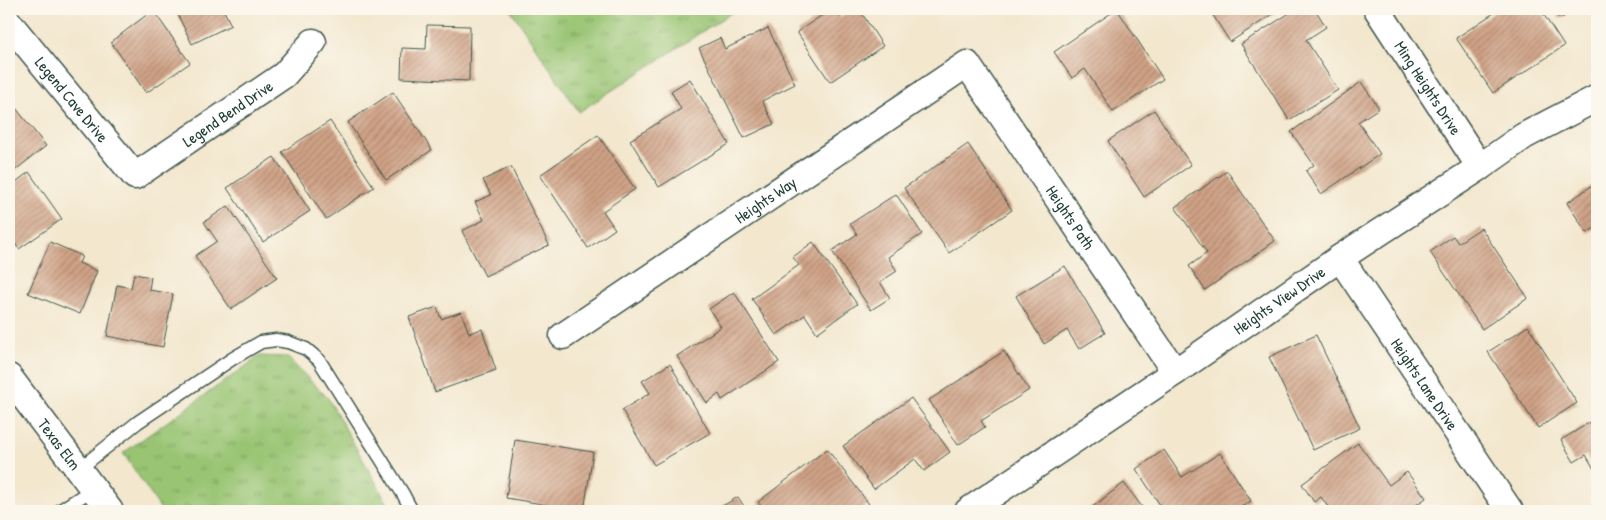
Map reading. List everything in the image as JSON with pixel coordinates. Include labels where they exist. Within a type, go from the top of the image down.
[{"type":"street","name":"Ming Heights Drive","points":[[1376,9],[1480,167]]},
{"type":"street","name":"Legend Cave Drive","points":[[9,24],[135,176]]},
{"type":"street","name":"Legend Bend Drive","points":[[135,176],[284,74],[313,42]]},
{"type":"street","name":"Heights Way","points":[[564,336],[967,64]]},
{"type":"street","name":"Heights Path","points":[[967,64],[1175,372]]},
{"type":"street","name":"Heights View Drive","points":[[968,511],[1340,258],[1480,167],[1524,136],[1597,98]]},
{"type":"street","name":"Heights Lane Drive","points":[[1340,258],[1510,511]]},
{"type":"street","name":"Texas Elm","points":[[9,377],[110,511]]},
{"type":"lane","points":[[59,511],[70,504],[86,479],[138,422],[232,359],[261,342],[276,340],[288,342],[306,350],[319,360],[412,511]]},
{"type":"green space","points":[[510,9],[737,9],[579,112]]},
{"type":"green space","points":[[260,356],[287,357],[328,398],[392,511],[162,511],[123,453]]},
{"type":"building","points":[[175,9],[223,9],[231,25],[192,44]]},
{"type":"building","points":[[831,9],[835,9],[840,17],[853,9],[859,9],[883,46],[830,82],[797,32]]},
{"type":"building","points":[[1117,9],[1163,79],[1113,112],[1085,69],[1072,78],[1054,52]]},
{"type":"building","points":[[1209,9],[1281,9],[1230,42]]},
{"type":"building","points":[[1296,9],[1315,9],[1326,27],[1306,40],[1338,90],[1289,120],[1241,44]]},
{"type":"building","points":[[1500,9],[1540,9],[1564,46],[1493,93],[1456,38]]},
{"type":"building","points":[[1553,9],[1575,9],[1560,19]]},
{"type":"building","points":[[153,10],[190,63],[146,93],[111,42]]},
{"type":"building","points":[[427,25],[470,26],[469,81],[401,78],[402,48],[426,49]]},
{"type":"building","points":[[768,28],[795,84],[762,101],[774,124],[744,138],[699,48],[720,38],[725,49]]},
{"type":"building","points":[[690,79],[729,144],[659,187],[630,140],[681,109],[671,91]]},
{"type":"building","points":[[1361,82],[1379,108],[1358,122],[1380,154],[1321,194],[1306,171],[1314,165],[1291,132]]},
{"type":"building","points":[[393,92],[432,150],[386,180],[348,122]]},
{"type":"building","points":[[11,102],[46,146],[9,175],[9,103]]},
{"type":"building","points":[[1154,110],[1191,165],[1144,197],[1108,141]]},
{"type":"building","points":[[330,121],[374,187],[326,219],[282,152]]},
{"type":"building","points":[[598,135],[635,189],[603,211],[615,229],[588,248],[540,175]]},
{"type":"building","points":[[968,144],[1012,210],[949,253],[904,188]]},
{"type":"building","points":[[274,157],[310,211],[263,242],[227,188]]},
{"type":"building","points":[[511,167],[549,245],[485,276],[462,231],[484,220],[475,202],[491,195],[483,180]]},
{"type":"building","points":[[1227,171],[1275,241],[1205,290],[1189,266],[1207,253],[1175,207]]},
{"type":"building","points":[[29,172],[62,219],[19,249],[9,235],[9,187]]},
{"type":"building","points":[[1597,182],[1597,232],[1595,228],[1587,233],[1567,203]]},
{"type":"building","points":[[896,194],[922,234],[888,257],[897,271],[880,282],[890,298],[871,310],[832,251],[857,234],[850,224]]},
{"type":"building","points":[[228,206],[277,278],[231,309],[195,256],[217,241],[204,222]]},
{"type":"building","points":[[1481,228],[1528,298],[1482,329],[1430,252],[1453,236],[1458,243]]},
{"type":"building","points":[[50,242],[82,256],[79,263],[97,271],[80,314],[28,293]]},
{"type":"building","points":[[813,242],[857,304],[817,333],[805,315],[776,335],[752,299],[799,265],[793,257]]},
{"type":"building","points":[[1065,266],[1105,333],[1079,349],[1067,330],[1044,344],[1016,296]]},
{"type":"building","points":[[134,274],[151,277],[149,290],[173,294],[163,347],[107,336],[117,285],[131,288]]},
{"type":"building","points":[[734,292],[779,362],[722,400],[719,394],[707,403],[677,356],[721,327],[709,309]]},
{"type":"building","points":[[437,307],[441,319],[461,312],[469,333],[482,329],[496,370],[435,392],[409,317]]},
{"type":"building","points":[[1528,326],[1577,403],[1538,428],[1488,352]]},
{"type":"building","points":[[1316,335],[1360,428],[1313,450],[1269,357]]},
{"type":"building","points":[[1004,351],[1029,390],[981,421],[985,427],[958,445],[929,400]]},
{"type":"building","points":[[670,364],[710,433],[654,465],[622,410],[650,393],[642,381]]},
{"type":"building","points":[[911,398],[950,452],[924,471],[915,459],[874,489],[843,446]]},
{"type":"building","points":[[1597,418],[1597,474],[1586,455],[1574,462],[1561,440]]},
{"type":"building","points":[[515,440],[593,452],[584,511],[506,498]]},
{"type":"building","points":[[1358,443],[1389,485],[1407,472],[1426,498],[1407,511],[1331,511],[1321,497],[1314,502],[1302,484]]},
{"type":"building","points":[[827,449],[869,504],[860,511],[765,511],[758,502]]},
{"type":"building","points":[[1164,450],[1182,477],[1220,453],[1251,501],[1235,511],[1164,511],[1136,469]]},
{"type":"building","points":[[1124,483],[1145,511],[1087,511]]},
{"type":"building","points":[[738,497],[747,511],[714,511]]}]
